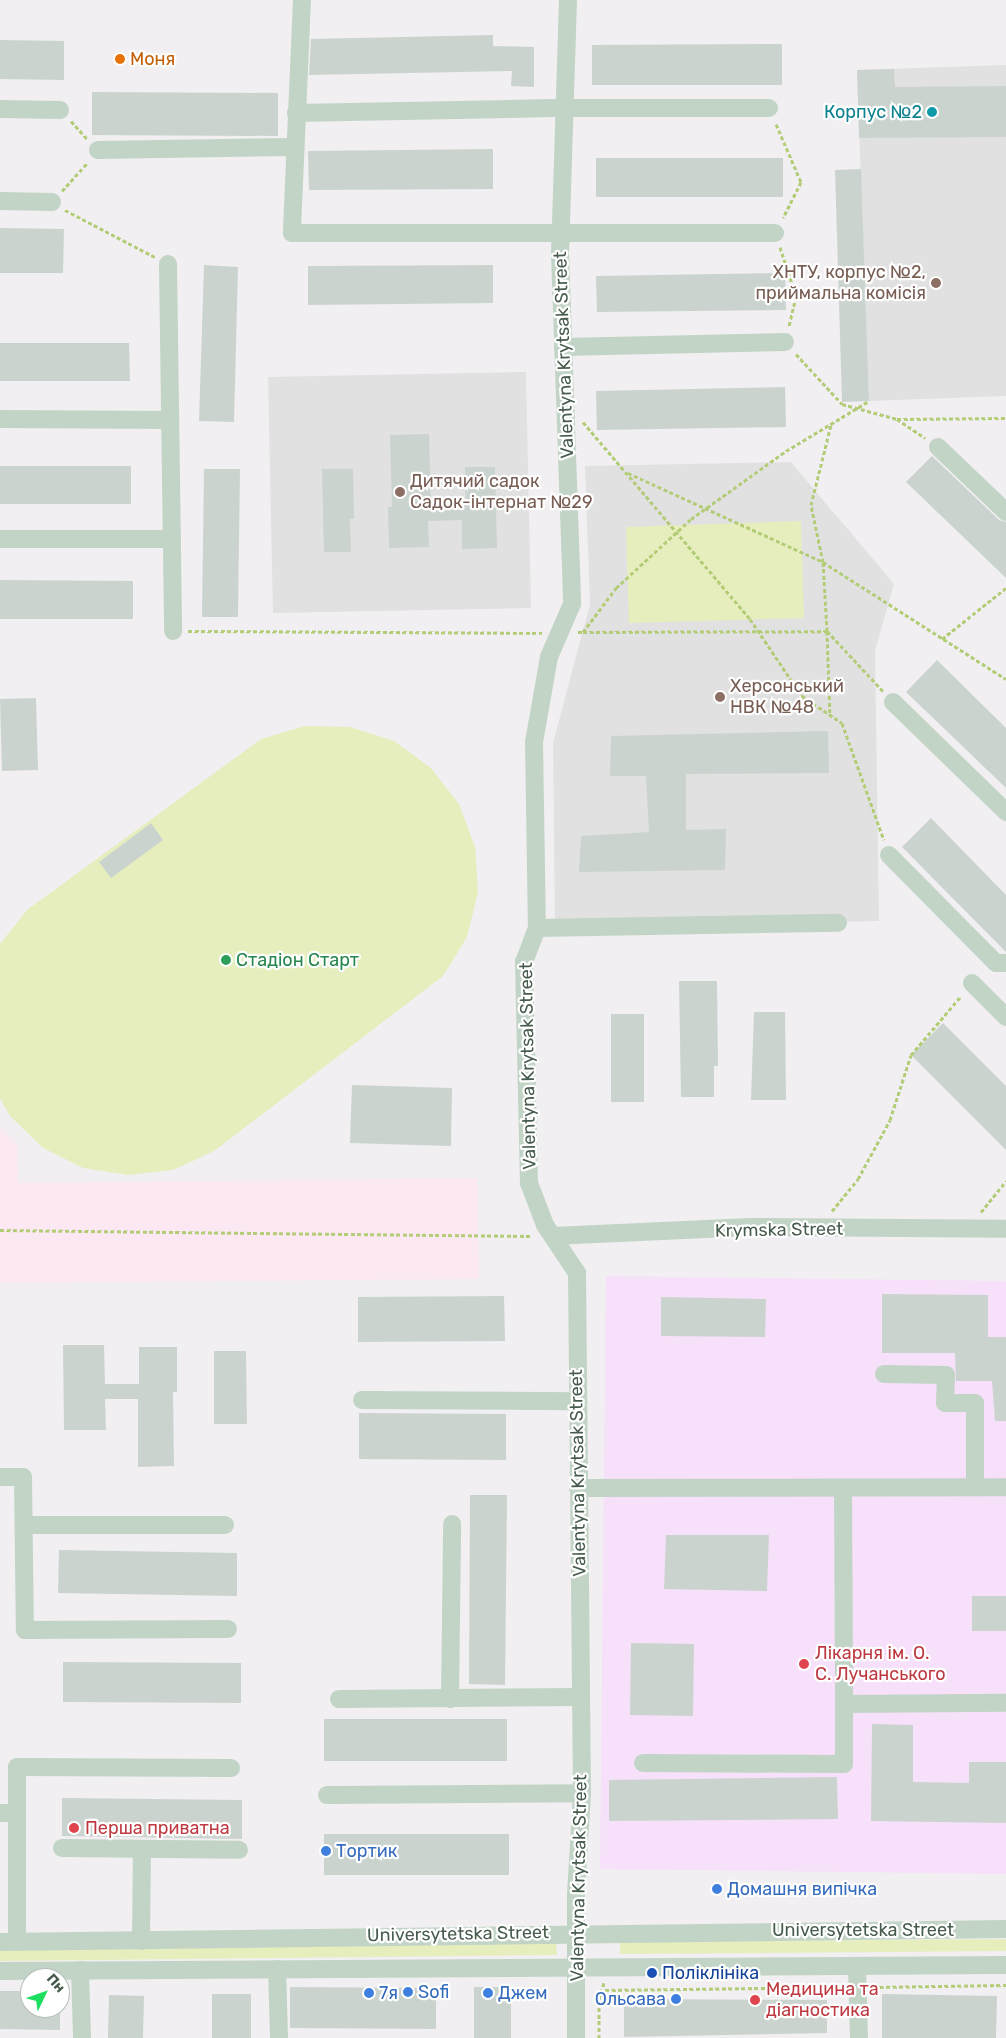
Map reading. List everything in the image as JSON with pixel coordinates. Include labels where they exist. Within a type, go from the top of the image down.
[{"type":"street","points":[[302,0],[292,233],[775,233]]},
{"type":"street","name":"Valentyna Krytsak Street","points":[[568,0],[560,233],[572,604],[549,657],[534,742],[537,928],[524,962],[529,1183],[553,1236],[577,1273],[582,1793],[576,2038]]},
{"type":"street","points":[[296,113],[564,108],[769,108]]},
{"type":"street","points":[[0,109],[60,110]]},
{"type":"street","points":[[98,150],[295,147]]},
{"type":"street","points":[[0,201],[52,202]]},
{"type":"street","points":[[168,264],[173,630]]},
{"type":"street","points":[[563,347],[786,342]]},
{"type":"street","points":[[0,418],[170,420]]},
{"type":"street","points":[[938,447],[1006,512]]},
{"type":"street","points":[[0,539],[172,539]]},
{"type":"street","points":[[893,702],[1006,812]]},
{"type":"street","points":[[889,855],[996,963],[1006,963]]},
{"type":"street","points":[[537,928],[838,923]]},
{"type":"street","points":[[972,983],[1006,1017]]},
{"type":"street","name":"Krymska Street","points":[[553,1236],[662,1233],[750,1227],[1006,1229]]},
{"type":"street","points":[[884,1374],[946,1375],[945,1403],[975,1403],[975,1487]]},
{"type":"street","points":[[362,1400],[577,1402]]},
{"type":"street","points":[[0,1477],[23,1477],[25,1630],[228,1629]]},
{"type":"street","points":[[578,1488],[1006,1487]]},
{"type":"street","points":[[643,1763],[844,1764],[843,1488]]},
{"type":"street","points":[[24,1525],[225,1524]]},
{"type":"street","points":[[450,1699],[452,1524]]},
{"type":"street","points":[[339,1700],[581,1697]]},
{"type":"street","points":[[844,1704],[1006,1703]]},
{"type":"street","points":[[8,1942],[8,1813],[17,1767],[231,1768]]},
{"type":"street","points":[[327,1795],[582,1793]]},
{"type":"street","points":[[62,1848],[239,1850]]},
{"type":"street","points":[[140,1941],[142,1849]]},
{"type":"street","name":"Universytetska Street","points":[[8,1942],[578,1932],[1006,1929]]},
{"type":"street","name":"Universytetska Street","points":[[0,1970],[577,1965],[1006,1966]]},
{"type":"street","points":[[857,1967],[859,2038]]},
{"type":"street","points":[[277,1969],[279,2038]]},
{"type":"street","points":[[80,1970],[82,2038]]},
{"type":"path","points":[[769,108],[801,182],[775,233],[796,296],[786,342],[842,404],[897,418],[1006,418]]},
{"type":"path","points":[[60,110],[98,150],[52,202],[168,264]]},
{"type":"path","points":[[565,400],[758,631],[802,696],[842,723],[889,855]]},
{"type":"path","points":[[583,632],[616,588],[704,508],[786,451],[869,401]]},
{"type":"path","points":[[897,418],[938,447]]},
{"type":"path","points":[[830,715],[823,562],[811,505],[831,424]]},
{"type":"path","points":[[625,472],[823,562],[1006,679]]},
{"type":"path","points":[[942,639],[1006,588]]},
{"type":"path","points":[[173,630],[559,633],[827,631],[893,702]]},
{"type":"path","points":[[818,1228],[858,1179],[886,1128],[911,1055],[972,983]]},
{"type":"path","points":[[967,1230],[1006,1181]]},
{"type":"path","points":[[0,1230],[553,1236]]},
{"type":"path","points":[[598,2038],[599,1999],[605,1990],[1006,1986]]},
{"type":"shaded area","name":"ХНТУ, корпус №2, приймальна комісія","points":[[1006,65],[1006,396],[869,401],[857,70]]},
{"type":"shaded area","name":"Дитячий садок Садок-інтернат №29","points":[[526,372],[531,608],[273,613],[268,377]]},
{"type":"shaded area","name":"Херсонський НВК №48","points":[[791,462],[894,584],[875,651],[879,921],[555,928],[553,743],[590,604],[585,466]]},
{"type":"shaded area","points":[[0,1127],[17,1144],[18,1183],[477,1178],[479,1279],[0,1283]]},
{"type":"shaded area","name":"Лікарня ім. О. С. Лучанського","points":[[606,1276],[1006,1281],[1006,1874],[600,1869]]},
{"type":"green space","points":[[801,521],[804,618],[629,623],[626,527]]},
{"type":"green space","name":"Стадіон Старт","points":[[305,726],[350,727],[394,741],[431,768],[459,804],[475,847],[478,892],[467,937],[443,976],[214,1151],[173,1170],[128,1175],[83,1168],[43,1148],[10,1116],[0,1098],[0,944],[27,910],[261,739]]},
{"type":"green space","points":[[1006,1939],[1006,1951],[620,1954],[620,1942]]},
{"type":"green space","points":[[556,1943],[557,1955],[0,1961],[0,1949]]},
{"type":"building","points":[[493,35],[493,46],[534,47],[534,87],[511,86],[512,71],[309,75],[311,39]]},
{"type":"building","points":[[0,40],[64,41],[64,80],[0,79]]},
{"type":"building","points":[[782,44],[782,85],[592,85],[592,45]]},
{"type":"building","name":"Корпус №2","points":[[894,69],[895,87],[1006,86],[1006,137],[859,138],[857,70]]},
{"type":"building","points":[[92,92],[278,93],[278,136],[92,135]]},
{"type":"building","points":[[493,149],[493,189],[309,190],[308,151]]},
{"type":"building","points":[[596,158],[783,158],[783,197],[596,197]]},
{"type":"building","points":[[861,169],[869,401],[842,402],[835,170]]},
{"type":"building","points":[[0,228],[64,229],[63,273],[0,273]]},
{"type":"building","points":[[204,265],[238,267],[234,422],[199,421]]},
{"type":"building","points":[[493,265],[493,303],[308,305],[308,266]]},
{"type":"building","points":[[785,273],[786,310],[597,312],[596,276]]},
{"type":"building","points":[[0,343],[129,343],[130,381],[0,381]]},
{"type":"building","points":[[785,387],[786,427],[597,430],[596,391]]},
{"type":"building","points":[[429,434],[431,505],[466,504],[465,467],[495,467],[497,548],[462,549],[462,520],[428,521],[429,547],[389,548],[388,507],[392,507],[390,435]]},
{"type":"building","points":[[932,456],[999,520],[1006,522],[1006,578],[906,482]]},
{"type":"building","points":[[0,466],[131,466],[131,504],[0,504]]},
{"type":"building","points":[[204,469],[240,469],[238,617],[202,617]]},
{"type":"building","points":[[322,469],[353,469],[354,519],[350,519],[351,552],[324,552]]},
{"type":"building","points":[[0,580],[133,581],[133,619],[0,619]]},
{"type":"building","points":[[937,660],[1006,728],[1006,788],[906,692]]},
{"type":"building","points":[[36,698],[38,770],[2,771],[0,699]]},
{"type":"building","points":[[828,731],[829,773],[686,774],[686,830],[726,829],[725,870],[579,872],[581,836],[649,832],[646,776],[610,776],[611,736]]},
{"type":"building","points":[[931,818],[1006,895],[1006,952],[902,847]]},
{"type":"building","points":[[151,823],[163,840],[111,878],[99,862]]},
{"type":"building","points":[[679,981],[717,981],[718,1066],[714,1066],[714,1097],[681,1097]]},
{"type":"building","points":[[754,1012],[785,1012],[786,1100],[751,1100]]},
{"type":"building","points":[[611,1014],[644,1014],[644,1102],[611,1102]]},
{"type":"building","points":[[943,1023],[1006,1086],[1006,1150],[911,1055]]},
{"type":"building","points":[[352,1085],[452,1088],[451,1146],[350,1143]]},
{"type":"building","points":[[882,1294],[988,1295],[988,1337],[1006,1337],[1006,1421],[995,1421],[992,1381],[956,1381],[955,1353],[882,1353]]},
{"type":"building","points":[[504,1296],[505,1341],[358,1342],[358,1297]]},
{"type":"building","points":[[661,1297],[766,1299],[765,1337],[661,1336]]},
{"type":"building","points":[[63,1345],[104,1345],[105,1384],[139,1384],[139,1347],[177,1347],[177,1392],[173,1392],[174,1466],[138,1467],[138,1399],[105,1399],[106,1430],[64,1430]]},
{"type":"building","points":[[214,1351],[246,1351],[247,1424],[214,1424]]},
{"type":"building","points":[[359,1413],[506,1414],[506,1460],[359,1459]]},
{"type":"building","points":[[470,1495],[507,1495],[505,1685],[469,1684]]},
{"type":"building","points":[[666,1535],[769,1535],[767,1591],[664,1589]]},
{"type":"building","points":[[59,1550],[237,1553],[237,1596],[58,1593]]},
{"type":"building","points":[[972,1596],[1006,1596],[1006,1631],[972,1631]]},
{"type":"building","points":[[631,1643],[694,1644],[693,1716],[630,1715]]},
{"type":"building","points":[[63,1662],[241,1663],[241,1703],[63,1702]]},
{"type":"building","points":[[324,1719],[507,1719],[507,1761],[324,1761]]},
{"type":"building","points":[[872,1724],[913,1725],[913,1782],[969,1783],[969,1762],[1006,1762],[1006,1823],[871,1821]]},
{"type":"building","points":[[837,1777],[838,1819],[609,1821],[609,1780]]},
{"type":"building","points":[[62,1798],[242,1800],[242,1839],[62,1836]]},
{"type":"building","points":[[324,1834],[509,1834],[509,1875],[324,1875]]},
{"type":"building","points":[[290,1987],[436,1988],[436,2029],[290,2028]]},
{"type":"building","points":[[474,1987],[511,1987],[511,2038],[474,2038]]},
{"type":"building","points":[[0,1991],[20,1991],[20,2018],[60,2018],[60,2030],[0,2029]]},
{"type":"building","points":[[212,1994],[251,1994],[251,2038],[212,2038]]},
{"type":"building","points":[[882,1994],[997,1996],[996,2038],[882,2038]]},
{"type":"building","points":[[109,1995],[144,1996],[143,2038],[108,2038]]},
{"type":"building","points":[[624,1999],[827,2000],[827,2033],[624,2037]]},
{"type":"place","name":"Моня","points":[[120,59]]},
{"type":"place","name":"Корпус №2","points":[[932,112]]},
{"type":"place","name":"ХНТУ, корпус №2, приймальна комісія","points":[[936,283]]},
{"type":"place","name":"Дитячий садок Садок-інтернат №29","points":[[400,492]]},
{"type":"place","name":"Херсонський НВК №48","points":[[720,697]]},
{"type":"place","name":"Стадіон Старт","points":[[226,960]]},
{"type":"place","name":"Лікарня ім. О. С. Лучанського","points":[[804,1664]]},
{"type":"place","name":"Перша приватна","points":[[74,1828]]},
{"type":"place","name":"Тортик","points":[[326,1851]]},
{"type":"place","name":"Домашня випічка","points":[[717,1889]]},
{"type":"place","name":"Поліклініка","points":[[652,1973]]},
{"type":"place","name":"Sofi","points":[[408,1992]]},
{"type":"place","name":"7я","points":[[369,1993]]},
{"type":"place","name":"Джем","points":[[488,1993]]},
{"type":"place","name":"Ольсава","points":[[676,1999]]},
{"type":"place","name":"Медицина та діагностика","points":[[755,2000]]}]
